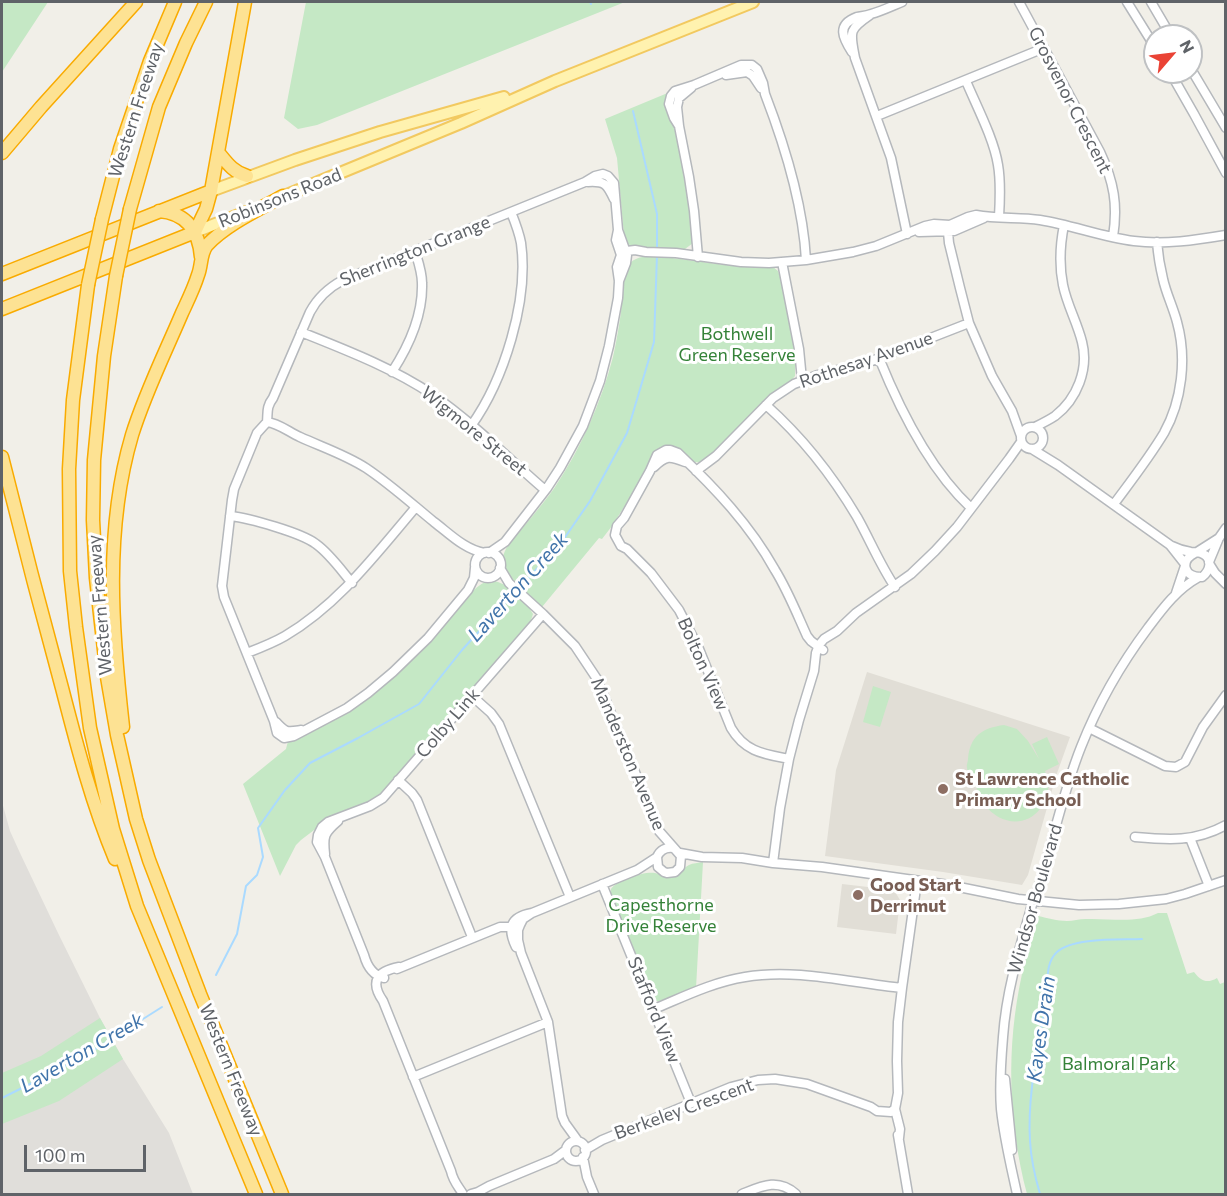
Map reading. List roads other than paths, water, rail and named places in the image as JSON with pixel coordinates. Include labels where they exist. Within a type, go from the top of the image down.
[{"type":"highway","points":[[2,153],[136,2]]},
{"type":"highway","name":"Western Freeway","points":[[175,2],[150,61],[120,149],[88,285],[73,400],[69,469],[70,571],[90,728],[113,829],[137,906],[256,1194]]},
{"type":"highway","name":"Western Freeway","points":[[206,2],[159,107],[130,209],[116,276],[101,379],[94,460],[93,520],[96,578],[107,677],[119,745],[136,819],[149,860],[200,994],[282,1194]]},
{"type":"highway","points":[[195,232],[206,209],[211,190],[245,2]]},
{"type":"highway","points":[[218,152],[235,172],[247,176]]},
{"type":"highway","name":"Robinsons Road","points":[[2,274],[211,190]]},
{"type":"highway","points":[[201,258],[206,247],[228,228],[283,196]]},
{"type":"highway","points":[[149,860],[125,743],[114,638],[112,564],[124,470],[132,435],[194,287],[201,258],[200,244],[187,221],[174,213],[159,211]]},
{"type":"highway","name":"Robinsons Road","points":[[2,309],[195,232]]},
{"type":"highway","points":[[2,457],[27,561],[88,783],[103,831],[125,884],[137,906]]},
{"type":"main road","name":"Robinsons Road","points":[[195,232],[450,127],[555,81],[753,2]]},
{"type":"main road","name":"Robinsons Road","points":[[211,190],[380,132],[484,104],[555,81]]},
{"type":"street","points":[[902,2],[870,15],[858,23],[852,31],[852,36],[855,58],[877,116],[894,171],[907,234]]},
{"type":"street","name":"Grosvenor Crescent","points":[[1019,2],[1100,152],[1109,173],[1116,208],[1113,237]]},
{"type":"street","points":[[1127,2],[1143,28]]},
{"type":"street","points":[[1151,2],[1164,24]]},
{"type":"street","points":[[877,116],[1044,48]]},
{"type":"street","points":[[698,256],[694,211],[676,103],[694,85],[716,76],[747,72],[753,75],[765,94],[787,158],[800,217],[806,260]]},
{"type":"street","points":[[966,81],[998,163],[999,217]]},
{"type":"street","points":[[1177,84],[1226,173]]},
{"type":"street","points":[[1200,84],[1226,128]]},
{"type":"street","name":"Sherrington Grange","points":[[468,590],[421,647],[347,708],[308,729],[286,735],[274,721],[224,597],[222,586],[234,489],[257,433],[270,424],[267,408],[313,306],[321,295],[344,280],[585,182],[606,179],[615,202],[618,230],[616,240],[625,255]]},
{"type":"street","points":[[471,426],[498,380],[516,318],[522,254],[519,234],[511,212]]},
{"type":"street","points":[[468,590],[474,578],[478,557],[505,542],[560,468],[583,426],[600,381],[609,345],[618,298],[617,267],[625,255],[635,250],[741,262],[806,260],[853,252],[907,234],[950,230],[972,216],[1029,218],[1135,241],[1157,242],[1226,235]]},
{"type":"street","points":[[773,863],[789,759],[814,671],[820,662],[822,646],[856,613],[911,574],[935,551],[1009,459],[1026,428],[1033,427],[1054,416],[1068,404],[1074,395],[1084,362],[1082,343],[1062,284],[1060,258],[1064,225]]},
{"type":"street","points":[[950,230],[956,242],[955,263],[969,323],[989,370],[1012,411],[1026,448],[1058,465],[1170,545],[1205,555],[1224,583]]},
{"type":"street","points":[[1212,237],[1226,230]]},
{"type":"street","points":[[1114,504],[1165,432],[1179,391],[1182,345],[1178,323],[1163,280],[1157,242]]},
{"type":"street","points":[[392,372],[410,337],[421,302],[421,274],[415,251]]},
{"type":"street","points":[[782,262],[806,379]]},
{"type":"street","name":"Rothesay Avenue","points":[[699,474],[780,393],[806,379],[879,358],[969,323]]},
{"type":"street","name":"Wigmore Street","points":[[301,332],[392,372],[433,396],[545,490]]},
{"type":"street","points":[[879,358],[921,444],[953,488],[971,508]]},
{"type":"street","points":[[766,405],[801,441],[833,480],[895,586]]},
{"type":"street","points":[[1012,411],[1024,423],[1041,431],[1047,450],[1058,465]]},
{"type":"street","points":[[1009,459],[1038,448],[1054,416]]},
{"type":"street","points":[[270,424],[277,430],[289,432],[365,468],[465,547],[479,575],[489,578]]},
{"type":"street","name":"Bolton View","points":[[699,474],[686,462],[670,454],[660,461],[650,471],[624,518],[621,534],[627,549],[661,584],[687,624],[731,728],[737,737],[754,750],[789,759]]},
{"type":"street","points":[[699,474],[728,502],[762,547],[786,589],[811,641],[822,646]]},
{"type":"street","points":[[247,653],[285,636],[328,604],[352,583],[416,507]]},
{"type":"street","points":[[230,516],[248,519],[310,540],[324,551],[352,583]]},
{"type":"street","points":[[1200,577],[1208,572],[1219,538],[1226,528]]},
{"type":"street","points":[[1185,565],[1188,557],[1219,538]]},
{"type":"street","points":[[468,590],[496,575],[505,542]]},
{"type":"street","points":[[1170,545],[1191,576],[1224,583]]},
{"type":"street","points":[[465,547],[496,556],[500,565]]},
{"type":"street","name":"Manderston Avenue","points":[[500,565],[509,583],[575,646],[597,679],[659,831],[676,851]]},
{"type":"street","name":"Windsor Boulevard","points":[[1176,593],[1185,565]]},
{"type":"street","name":"Windsor Boulevard","points":[[1017,1194],[1013,1177],[1011,1133],[1002,1056],[1003,1036],[1009,992],[1034,900],[1072,773],[1106,693],[1143,635],[1176,593],[1200,577]]},
{"type":"street","name":"Manderston Avenue","points":[[489,578],[509,583]]},
{"type":"street","name":"Colby Link","points":[[381,976],[364,955],[317,842],[318,835],[326,824],[383,798],[543,614]]},
{"type":"street","points":[[1089,729],[1165,766],[1176,767],[1185,762],[1203,728],[1226,695]]},
{"type":"street","points":[[472,696],[491,713],[499,724],[570,897]]},
{"type":"street","points":[[398,780],[417,800],[472,937]]},
{"type":"street","points":[[1135,837],[1190,838],[1226,825]]},
{"type":"street","points":[[659,831],[657,864],[661,870]]},
{"type":"street","points":[[1190,838],[1209,886]]},
{"type":"street","points":[[467,1194],[455,1185],[383,1001],[381,976],[387,970],[472,937],[492,931],[513,929],[532,913],[637,870],[665,848],[702,857],[742,858],[822,867],[917,880],[1018,899],[1079,905],[1136,903],[1185,894],[1226,880]]},
{"type":"street","points":[[676,851],[682,860],[680,867]]},
{"type":"street","points":[[637,870],[661,870],[671,873],[702,857]]},
{"type":"street","points":[[908,1194],[899,1138],[900,1129],[892,1109],[897,1082],[898,1023],[917,880]]},
{"type":"street","name":"Stafford View","points":[[602,884],[691,1103]]},
{"type":"street","points":[[513,929],[548,1022],[561,1110],[594,1194]]},
{"type":"street","points":[[654,1009],[724,982],[767,974],[808,976],[902,988]]},
{"type":"street","points":[[413,1077],[548,1022]]},
{"type":"street","name":"Berkeley Crescent","points":[[467,1194],[477,1188],[489,1186],[554,1159],[579,1152],[602,1140],[743,1083],[775,1079],[807,1084],[871,1107],[892,1109]]},
{"type":"street","points":[[565,1123],[567,1155],[579,1152]]},
{"type":"street","name":"Berkeley Crescent","points":[[554,1159],[572,1142],[579,1152]]},
{"type":"street","points":[[742,1194],[774,1184],[789,1188],[796,1194]]},
{"type":"waterway","name":"Laverton Creek","points":[[633,111],[657,214],[657,249]]},
{"type":"waterway","name":"Laverton Creek","points":[[519,588],[561,543],[590,501],[627,433],[654,342],[657,255]]},
{"type":"waterway","name":"Laverton Creek","points":[[216,975],[237,934],[246,886],[257,875],[263,857],[258,828],[285,790],[310,763],[419,704],[462,650],[515,592]]},
{"type":"waterway","name":"Kayes Drain","points":[[1040,1194],[1031,1148],[1030,1105],[1050,962],[1057,952],[1074,944],[1097,940],[1142,939]]},
{"type":"waterway","name":"Laverton Creek","points":[[56,1071],[162,1007]]},
{"type":"waterway","name":"Laverton Creek","points":[[2,1098],[46,1076]]},
{"type":"place","name":"St Lawrence Catholic Primary School","points":[[943,789]]},
{"type":"place","name":"Good Start Derrimut","points":[[858,895]]},
{"type":"park label","name":"Bothwell Green Reserve","points":[[737,344]]},
{"type":"park label","name":"Capesthorne Drive Reserve","points":[[661,915]]},
{"type":"park label","name":"Balmoral Park","points":[[1119,1064]]}]
